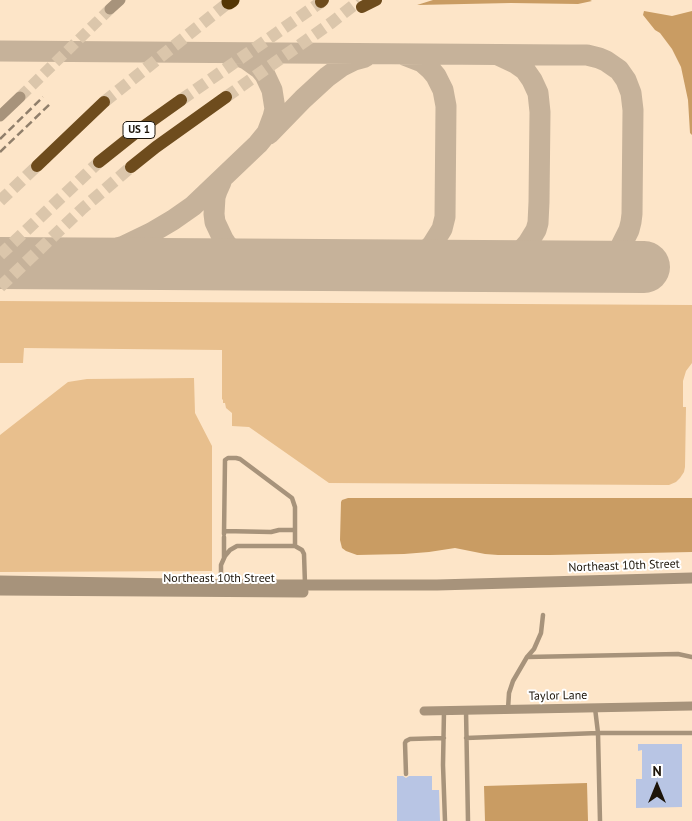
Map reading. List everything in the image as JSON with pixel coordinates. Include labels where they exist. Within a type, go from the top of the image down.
[{"type":"main road","points":[[360,3],[376,0]]},
{"type":"main road","points":[[131,167],[226,98]]},
{"type":"main road","name":"US 1","points":[[98,162],[181,100]]},
{"type":"main road","points":[[37,166],[104,102]]},
{"type":"street","points":[[110,9],[120,0]]},
{"type":"street","points":[[0,116],[20,97]]},
{"type":"street","name":"Northeast 10th Street","points":[[0,590],[36,586],[221,584],[437,585],[692,578]]},
{"type":"street","name":"Northeast 10th Street","points":[[0,582],[36,586],[203,592],[340,591],[437,585]]},
{"type":"street","points":[[203,592],[218,588],[221,584]]},
{"type":"street","name":"Taylor Lane","points":[[424,711],[692,706]]},
{"type":"lane","points":[[224,558],[225,460],[228,458],[240,460],[292,498],[295,506],[295,546]]},
{"type":"lane","points":[[224,534],[295,530]]},
{"type":"lane","points":[[221,584],[221,564],[230,550],[237,546],[295,546],[302,550],[304,554],[305,585]]},
{"type":"lane","points":[[508,709],[509,693],[513,680],[534,649],[541,633],[542,615]]},
{"type":"lane","points":[[527,657],[678,654],[692,657]]},
{"type":"lane","points":[[595,708],[598,733],[600,821]]},
{"type":"lane","points":[[466,710],[468,821]]},
{"type":"lane","points":[[444,711],[445,821]]},
{"type":"lane","points":[[466,738],[598,733],[692,733]]},
{"type":"lane","points":[[406,774],[406,741],[410,739],[444,738]]},
{"type":"shaded area","points":[[433,0],[592,1],[578,4],[417,5]]},
{"type":"shaded area","points":[[644,11],[672,16],[692,11],[692,135],[690,133],[688,100],[681,67],[672,49],[643,15]]},
{"type":"shaded area","points":[[0,301],[692,305],[692,363],[686,371],[683,381],[683,407],[686,407],[684,472],[676,482],[669,485],[329,483],[249,427],[232,426],[232,413],[226,408],[222,399],[222,350],[24,348],[23,363],[0,363]]},
{"type":"shaded area","points":[[194,378],[195,413],[212,446],[212,571],[0,572],[0,435],[68,382],[87,379]]},
{"type":"shaded area","points":[[348,498],[692,498],[692,552],[498,555],[455,548],[404,554],[357,555],[342,548],[340,540],[341,502]]},
{"type":"shaded area","points":[[587,783],[588,821],[485,821],[484,786]]},
{"type":"building","points":[[638,744],[682,744],[682,807],[636,808],[636,779],[642,779],[642,750],[638,751]]},
{"type":"building","points":[[397,776],[406,778],[409,776],[432,776],[432,790],[439,790],[440,821],[397,821]]},
{"type":"taxiway","points":[[0,51],[587,55],[599,58],[619,70],[626,80],[631,93],[633,110],[631,222],[611,266]]},
{"type":"taxiway","points":[[32,263],[100,253],[124,246],[151,233],[193,206],[258,144],[267,133],[273,117],[275,109],[272,90],[260,69],[246,59],[234,54]]},
{"type":"taxiway","points":[[381,265],[410,260],[426,251],[442,229],[445,217],[446,106],[443,90],[431,70],[422,62],[404,55]]},
{"type":"taxiway","points":[[476,266],[504,261],[520,252],[528,243],[538,223],[540,112],[538,93],[525,70],[498,55]]},
{"type":"taxiway","points":[[269,134],[327,77],[342,66],[365,57]]},
{"type":"taxiway","points":[[221,182],[215,197],[214,214],[215,222],[223,239],[237,254],[245,258],[272,264]]},
{"type":"runway","points":[[0,263],[644,267]]},
{"type":"tunnel","points":[[226,97],[359,1]]},
{"type":"tunnel","points":[[104,102],[229,2]]},
{"type":"tunnel","points":[[181,100],[321,2]]},
{"type":"tunnel","points":[[20,97],[110,9]]},
{"type":"tunnel","points":[[0,255],[99,162]]},
{"type":"tunnel","points":[[0,201],[37,166]]},
{"type":"tunnel","points":[[0,287],[82,209],[131,167]]},
{"type":"railway","points":[[0,139],[43,97]]},
{"type":"railway","points":[[0,152],[50,104]]}]
